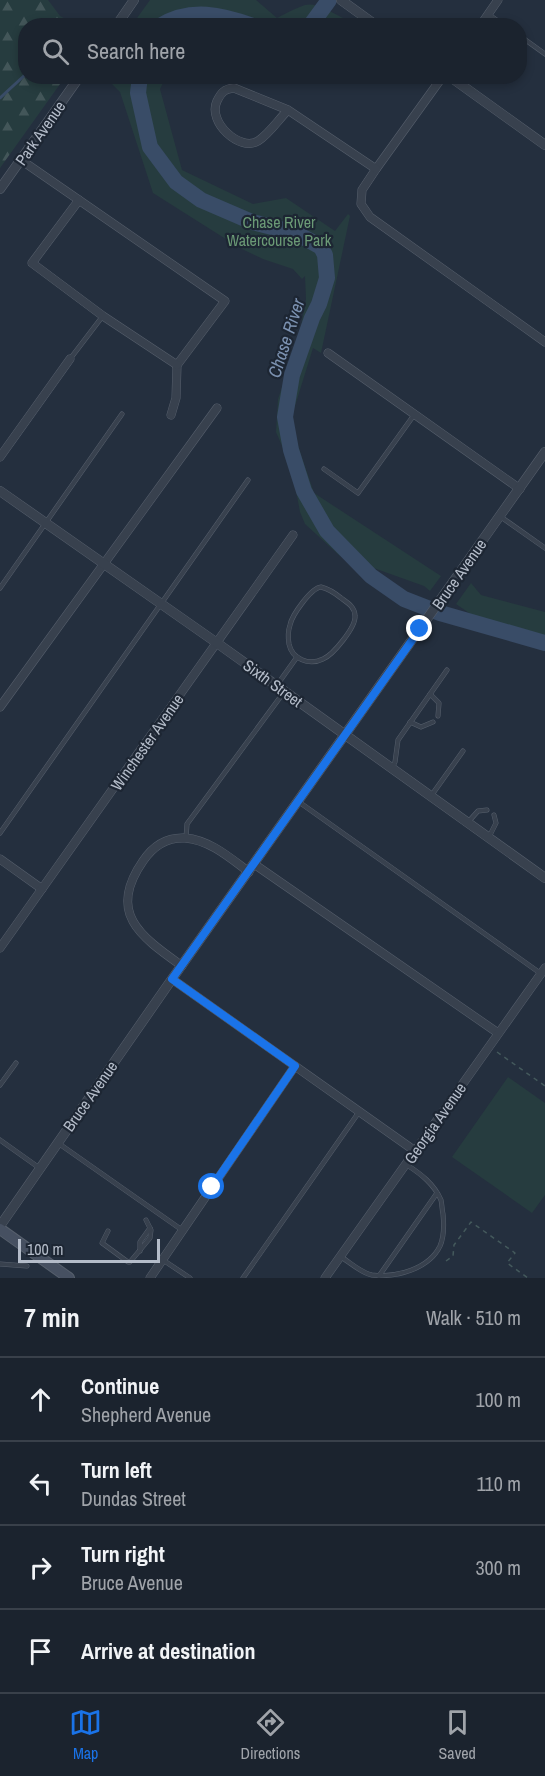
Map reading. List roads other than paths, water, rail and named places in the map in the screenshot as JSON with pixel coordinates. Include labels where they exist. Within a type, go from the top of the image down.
[{"type":"main road","points":[[0,1228],[69,1278]]},
{"type":"street","points":[[122,18],[134,0]]},
{"type":"street","points":[[341,0],[366,18]]},
{"type":"street","points":[[485,18],[498,0]]},
{"type":"street","name":"Park Avenue","points":[[0,189],[74,84]]},
{"type":"street","points":[[437,84],[362,190],[361,204],[370,217],[545,342]]},
{"type":"street","points":[[460,84],[545,145]]},
{"type":"street","points":[[288,110],[259,140],[244,143],[223,130],[215,120],[214,108],[220,94],[226,89],[234,88],[288,110],[376,169]]},
{"type":"street","points":[[21,160],[225,301],[177,365],[176,398],[171,415]]},
{"type":"street","points":[[79,200],[33,263],[103,316],[177,365]]},
{"type":"street","points":[[328,354],[520,489]]},
{"type":"street","points":[[0,457],[70,359]]},
{"type":"street","points":[[0,707],[217,408]]},
{"type":"street","name":"Bruce Avenue","points":[[0,1228],[172,979],[545,452]]},
{"type":"street","name":"Sixth Street","points":[[0,491],[545,878]]},
{"type":"street","name":"Winchester Avenue","points":[[0,948],[293,535]]},
{"type":"street","points":[[182,966],[142,934],[130,914],[126,898],[128,886],[149,852],[174,838],[200,841],[252,868],[498,1033]]},
{"type":"street","points":[[0,859],[42,889]]},
{"type":"street","name":"Georgia Avenue","points":[[325,1278],[543,971]]},
{"type":"street","points":[[172,979],[415,1151]]},
{"type":"street","points":[[150,1278],[295,1066]]},
{"type":"lane","points":[[488,14],[494,18]]},
{"type":"lane","points":[[527,42],[545,54]]},
{"type":"lane","points":[[70,359],[103,316]]},
{"type":"lane","points":[[0,588],[122,414]]},
{"type":"lane","points":[[324,469],[358,493],[415,415]]},
{"type":"lane","points":[[0,833],[248,480]]},
{"type":"lane","points":[[500,517],[545,548]]},
{"type":"lane","points":[[314,588],[326,588],[353,607],[355,621],[333,652],[322,660],[310,661],[297,657],[289,641],[291,622],[314,588]]},
{"type":"lane","points":[[186,838],[187,824],[281,689],[297,657]]},
{"type":"lane","points":[[392,768],[398,740],[447,670]]},
{"type":"lane","points":[[430,694],[439,703],[438,716]]},
{"type":"lane","points":[[410,722],[418,727],[425,727],[433,722]]},
{"type":"lane","points":[[431,796],[463,751]]},
{"type":"lane","points":[[298,802],[543,971]]},
{"type":"lane","points":[[468,823],[478,812],[487,810]]},
{"type":"lane","points":[[489,838],[496,823],[494,815]]},
{"type":"lane","points":[[0,1085],[16,1063]]},
{"type":"lane","points":[[243,1278],[360,1112]]},
{"type":"lane","points":[[0,1140],[40,1168]]},
{"type":"lane","points":[[58,1142],[183,1230]]},
{"type":"lane","points":[[340,1256],[361,1271],[379,1276],[400,1275],[427,1261],[440,1246],[444,1225],[442,1202],[425,1177],[406,1164]]},
{"type":"lane","points":[[379,1276],[437,1193]]},
{"type":"lane","points":[[108,1231],[102,1243],[128,1262],[133,1261],[140,1252],[140,1242],[150,1228],[146,1220]]},
{"type":"lane","points":[[163,1259],[190,1278]]},
{"type":"lane","points":[[0,1264],[27,1266]]},
{"type":"waterway","name":"Chase River","points":[[316,18],[329,0]]},
{"type":"waterway","name":"Chase River","points":[[178,18],[195,15],[226,18]]},
{"type":"waterway","points":[[0,98],[18,81]]},
{"type":"waterway","name":"Chase River","points":[[139,84],[138,93],[150,147],[176,182],[201,200],[252,222],[296,233],[321,247],[325,255],[327,278],[292,375],[285,417],[291,450],[304,491],[327,531],[371,576],[404,599],[440,613],[545,643]]},
{"type":"park label","name":"Chase River Watercourse Park","points":[[279,231]]}]
